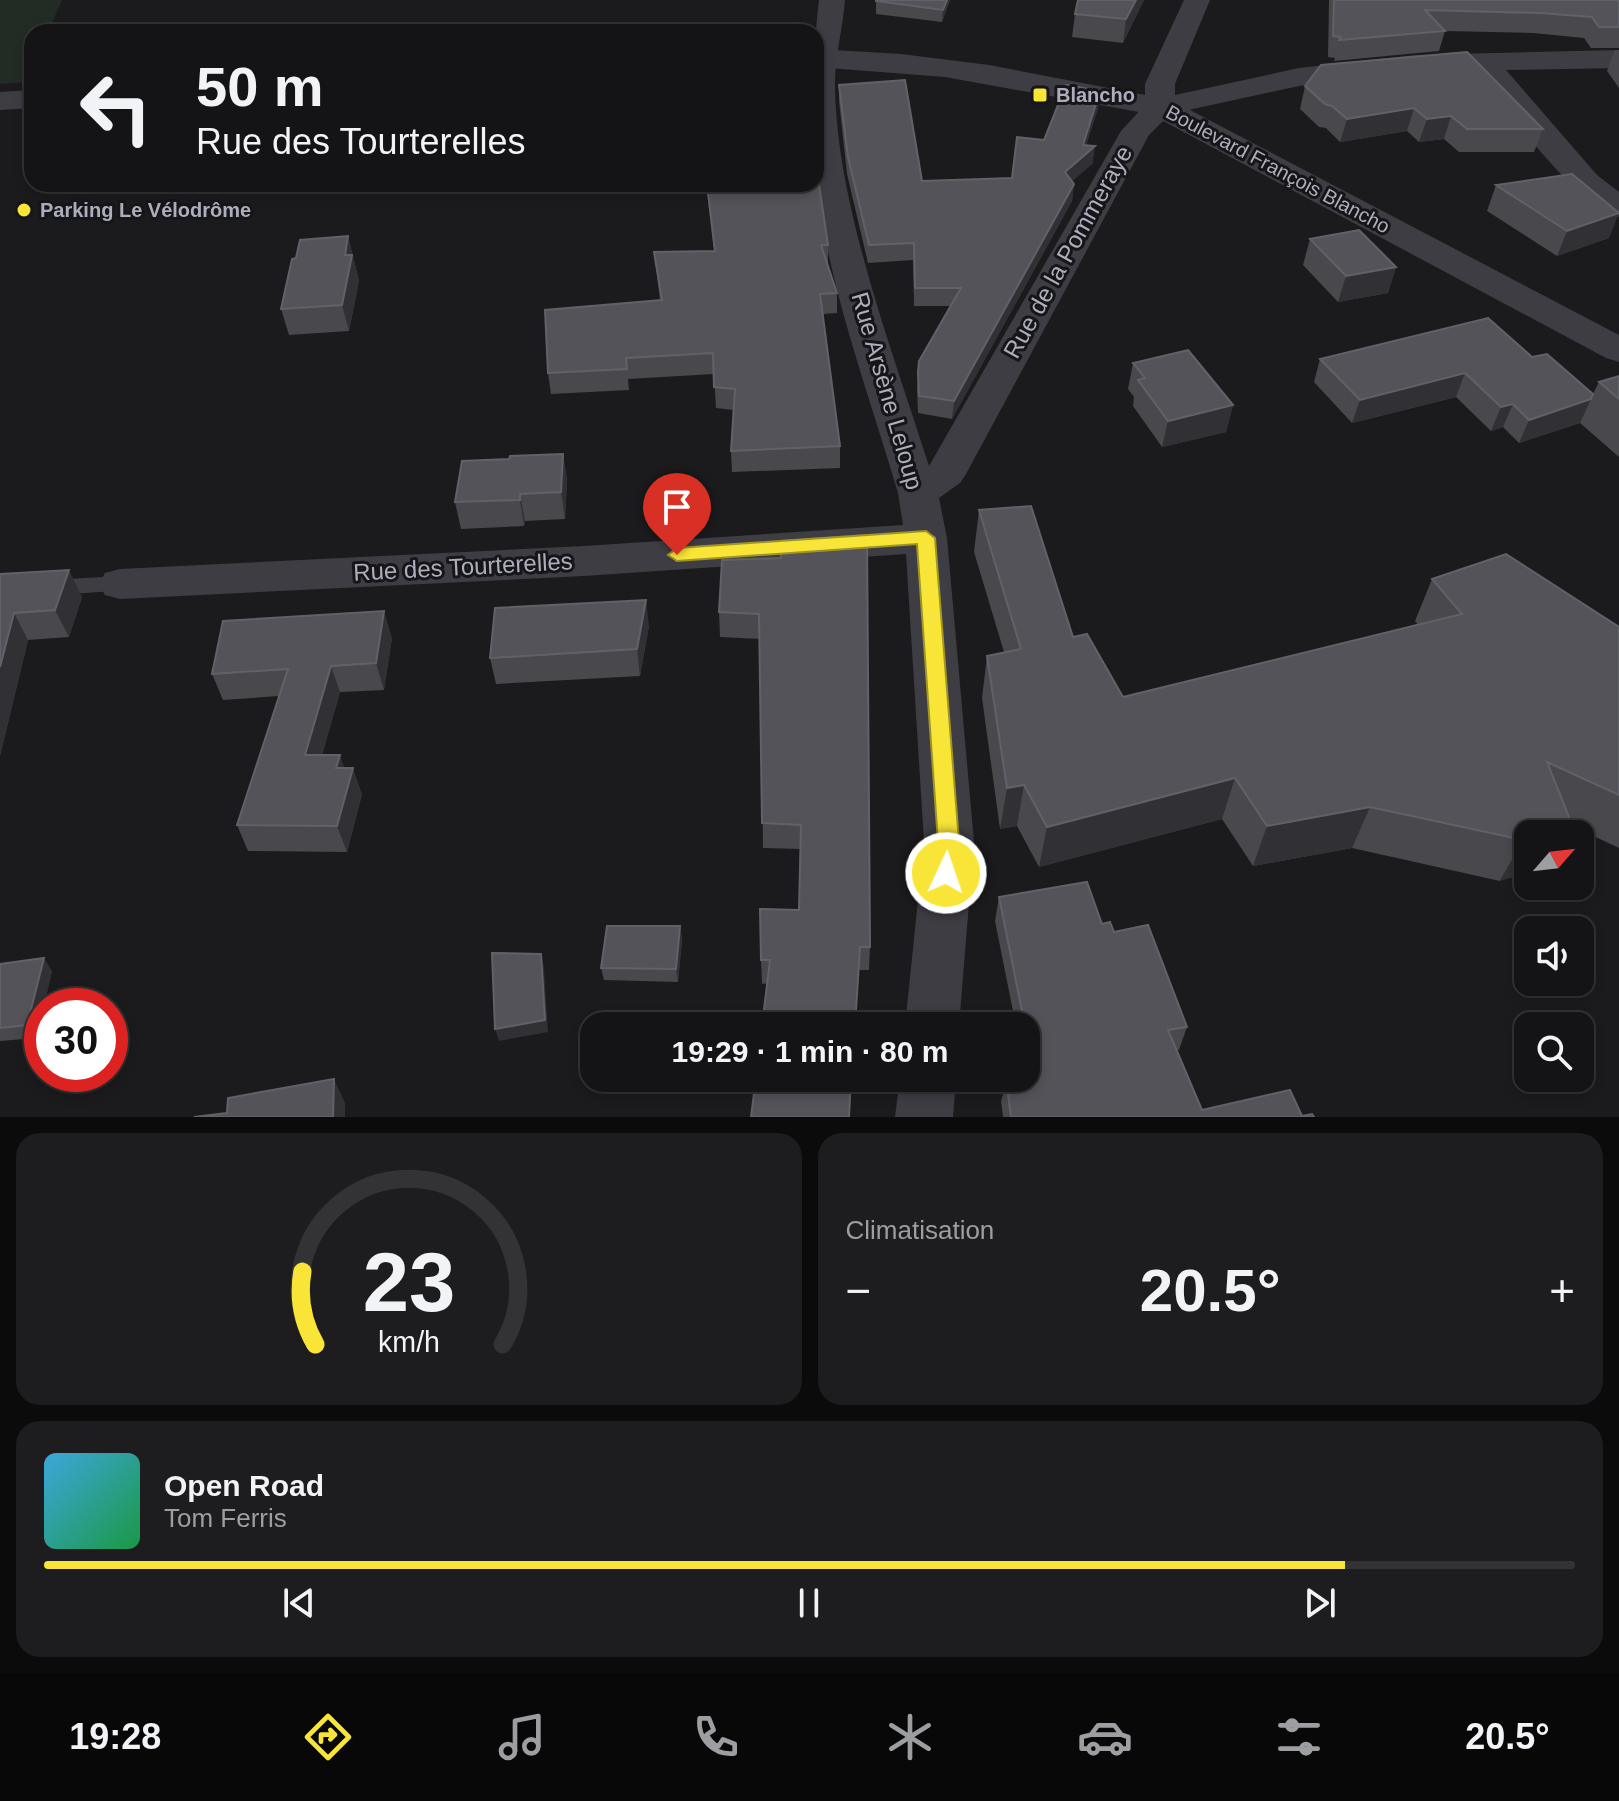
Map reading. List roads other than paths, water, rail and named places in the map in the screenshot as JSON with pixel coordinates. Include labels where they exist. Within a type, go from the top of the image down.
[{"type":"street","name":"Rue Arsène Leloup","points":[[824,51],[828,46],[832,0]]},
{"type":"street","points":[[1197,0],[1160,84],[1160,107],[1299,77],[1416,64],[1619,59]]},
{"type":"street","name":"Boulevard François Blancho","points":[[824,59],[1003,79],[1160,107],[1619,350]]},
{"type":"street","points":[[1483,62],[1586,182],[1619,207]]},
{"type":"street","points":[[0,101],[24,100]]},
{"type":"street","name":"Rue de la Pommeraye","points":[[922,515],[1136,131],[1160,107]]},
{"type":"street","name":"Rue Arsène Leloup","points":[[824,120],[838,218],[922,515],[949,842],[933,1012]]},
{"type":"street","name":"Rue des Tourterelles","points":[[120,584],[584,561],[922,515]]},
{"type":"street","points":[[924,1117],[927,1092]]},
{"type":"lane","name":"Rue des Tourterelles","points":[[0,591],[120,584]]},
{"type":"place","name":"Blancho","points":[[1040,95]]},
{"type":"place","name":"Parking Le Vélodrôme","points":[[24,210]]}]
